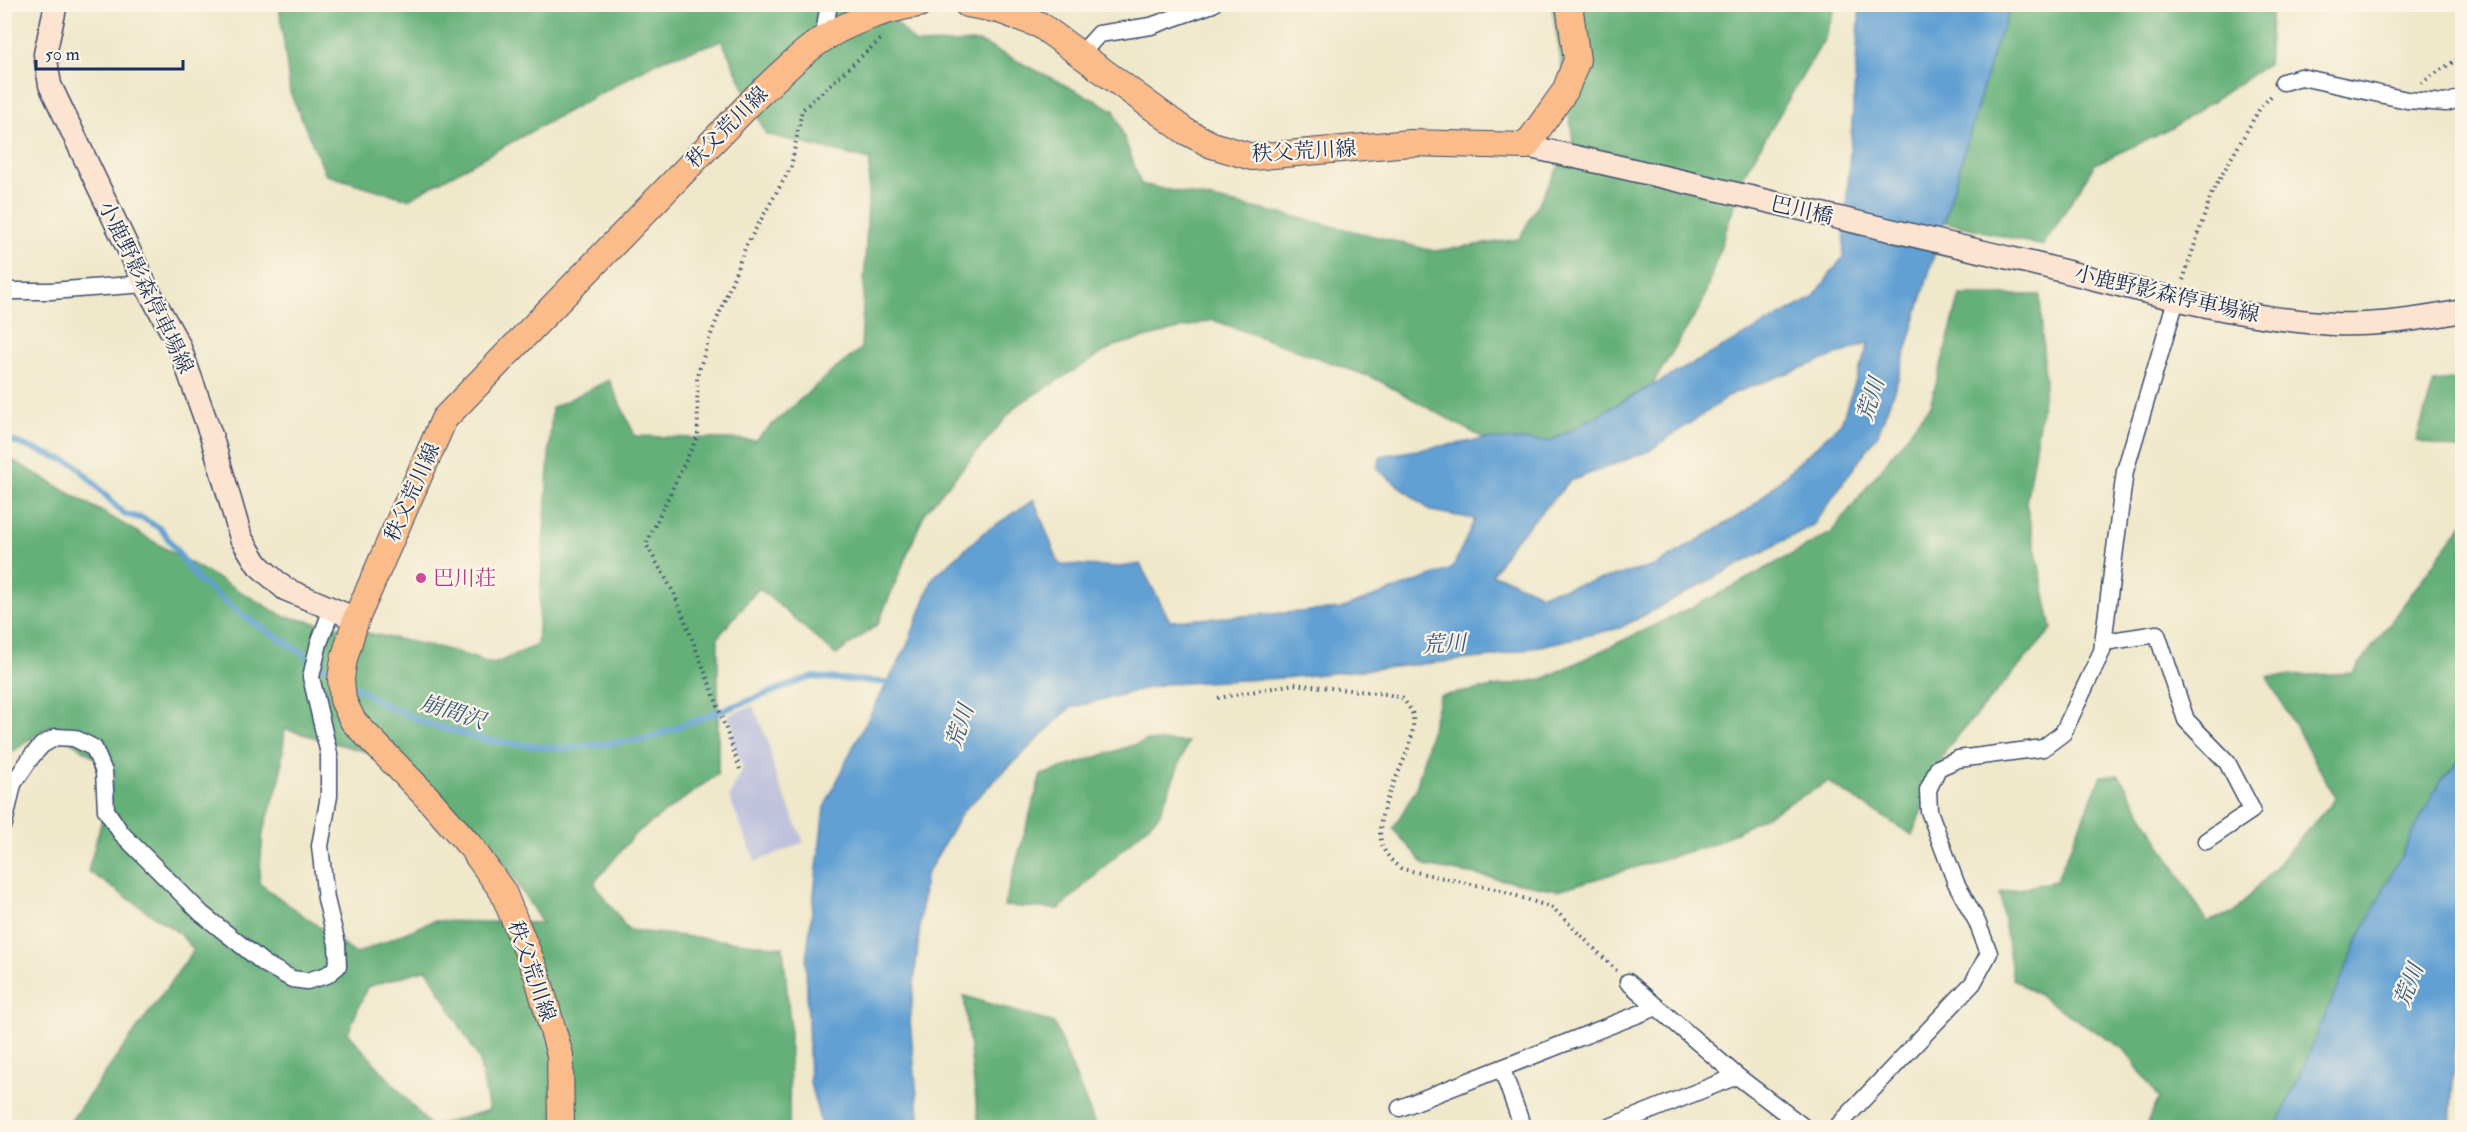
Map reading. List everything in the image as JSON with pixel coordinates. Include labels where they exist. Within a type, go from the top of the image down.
[{"type":"main road","name":"小鹿野影森停車場線","points":[[56,4],[45,54],[50,85],[145,284],[179,345],[212,438],[241,538],[258,565],[285,589],[356,619]]},
{"type":"main road","name":"秩父荒川線","points":[[967,4],[999,10],[1040,25],[1185,131],[1212,145],[1252,157],[1410,143],[1526,146]]},
{"type":"main road","points":[[1526,146],[1565,91],[1577,60],[1569,4]]},
{"type":"main road","name":"秩父荒川線","points":[[561,1128],[560,1056],[537,975],[504,892],[471,847],[428,797],[353,720],[343,700],[341,679],[344,659],[356,619],[444,419],[756,98],[823,39],[880,12],[911,5]]},
{"type":"main road","name":"巴川橋","points":[[1526,146],[2050,267]]},
{"type":"main road","name":"小鹿野影森停車場線","points":[[2050,267],[2176,300],[2275,318],[2335,324],[2378,322],[2463,311]]},
{"type":"street","points":[[823,39],[829,4]]},
{"type":"street","points":[[1080,55],[1099,34],[1151,26],[1213,4]]},
{"type":"street","points":[[2283,82],[2301,77],[2398,98],[2446,103],[2463,98]]},
{"type":"street","points":[[4,291],[61,290],[145,284]]},
{"type":"street","points":[[1836,1128],[1973,983],[1989,953],[1977,922],[1956,883],[1929,811],[1928,790],[1938,768],[1958,759],[2043,748],[2063,734],[2102,651],[2125,471],[2176,300]]},
{"type":"street","points":[[4,824],[14,784],[32,756],[42,745],[56,737],[74,738],[94,748],[104,772],[106,810],[121,833],[202,914],[265,964],[292,979],[307,981],[327,975],[338,966],[337,944],[326,899],[320,846],[329,796],[329,754],[311,677],[319,643],[332,609]]},
{"type":"street","points":[[2104,642],[2157,634],[2186,720],[2227,762],[2252,810],[2206,841]]},
{"type":"street","points":[[1628,982],[1737,1076],[1804,1128]]},
{"type":"street","points":[[1400,1108],[1657,1007]]},
{"type":"street","points":[[1502,1069],[1523,1128]]},
{"type":"street","points":[[1607,1128],[1737,1076]]},
{"type":"path","points":[[740,769],[674,593],[646,544],[698,435],[697,377],[708,342],[746,246],[791,167],[802,111],[890,30],[911,5]]},
{"type":"path","points":[[2398,98],[2463,56]]},
{"type":"path","points":[[2176,300],[2212,192],[2260,108],[2283,82]]},
{"type":"path","points":[[1218,698],[1294,684],[1386,694],[1402,698],[1413,715],[1413,740],[1381,813],[1381,838],[1388,860],[1401,868],[1499,890],[1553,908],[1628,982]]},
{"type":"shaded area","points":[[753,706],[768,741],[776,777],[804,842],[756,862],[729,797],[743,768],[730,734],[735,732],[728,715]]},
{"type":"green space","points":[[279,5],[880,5],[916,44],[980,42],[1114,110],[1141,184],[1291,216],[1434,251],[1519,239],[1573,140],[1552,5],[1836,5],[1824,40],[1745,172],[1702,304],[1652,385],[1551,441],[1485,439],[1376,379],[1213,320],[1114,346],[1017,405],[925,512],[878,624],[836,655],[759,588],[718,637],[718,774],[635,834],[594,883],[628,930],[783,947],[790,1024],[789,1127],[431,1127],[64,1127],[67,1126],[194,950],[180,934],[88,871],[115,772],[49,726],[5,757],[5,456],[283,616],[441,648],[494,664],[537,645],[552,408],[609,380],[635,436],[755,440],[830,373],[861,349],[870,160],[766,134],[722,41],[661,60],[408,199],[326,175],[290,92]],"holes":[[[285,729],[367,752],[492,844],[542,923],[433,921],[356,954],[259,883],[263,832],[280,779]],[[427,969],[479,1059],[489,1110],[431,1127],[348,1033],[367,987]]]},
{"type":"green space","points":[[2012,5],[2272,5],[2268,64],[2172,128],[2095,164],[2043,246],[1944,222],[1996,43]]},
{"type":"green space","points":[[1960,295],[2040,295],[2045,386],[2026,503],[2052,629],[1946,749],[1912,835],[1828,782],[1714,844],[1558,890],[1426,866],[1393,829],[1416,789],[1440,696],[1543,679],[1715,596],[1831,533],[1930,406]]},
{"type":"green space","points":[[2462,379],[2462,450],[2416,441],[2434,382]]},
{"type":"green space","points":[[2462,525],[2462,757],[2438,785],[2363,929],[2277,1127],[2145,1127],[2159,1099],[2125,1050],[2013,979],[2000,893],[2056,881],[2101,776],[2119,775],[2207,922],[2235,912],[2336,798],[2267,677],[2353,673]]},
{"type":"green space","points":[[1146,741],[1188,742],[1159,815],[1059,909],[1004,906],[1041,775]]},
{"type":"green space","points":[[964,996],[1054,1023],[1096,1127],[979,1127]]},
{"type":"water","name":"荒川","points":[[1860,5],[2012,5],[1996,43],[1898,379],[1878,434],[1813,525],[1620,628],[1492,657],[1283,678],[1163,684],[1070,708],[963,811],[925,877],[910,1022],[920,1127],[822,1128],[810,1083],[806,962],[824,808],[853,747],[907,646],[933,578],[983,533],[1034,500],[1059,564],[1120,567],[1140,564],[1170,621],[1340,609],[1452,569],[1475,519],[1431,511],[1377,469],[1381,456],[1485,439],[1551,441],[1813,298],[1843,257]],"holes":[[[1869,343],[1841,423],[1748,510],[1655,566],[1540,594],[1503,577],[1492,575],[1509,547],[1570,481],[1649,451],[1734,393]]]},
{"type":"water","name":"荒川","points":[[2462,759],[2462,936],[2450,1127],[2277,1127],[2363,929],[2438,785]]},
{"type":"waterway","name":"崩間沢","points":[[4,438],[75,464],[124,514],[144,519],[161,529],[198,580],[244,616],[334,673]]},
{"type":"waterway","name":"崩間沢","points":[[348,682],[381,703],[427,724],[490,741],[562,749],[647,739],[811,677],[894,683]]},
{"type":"place","name":"巴川荘","points":[[421,578]]}]
